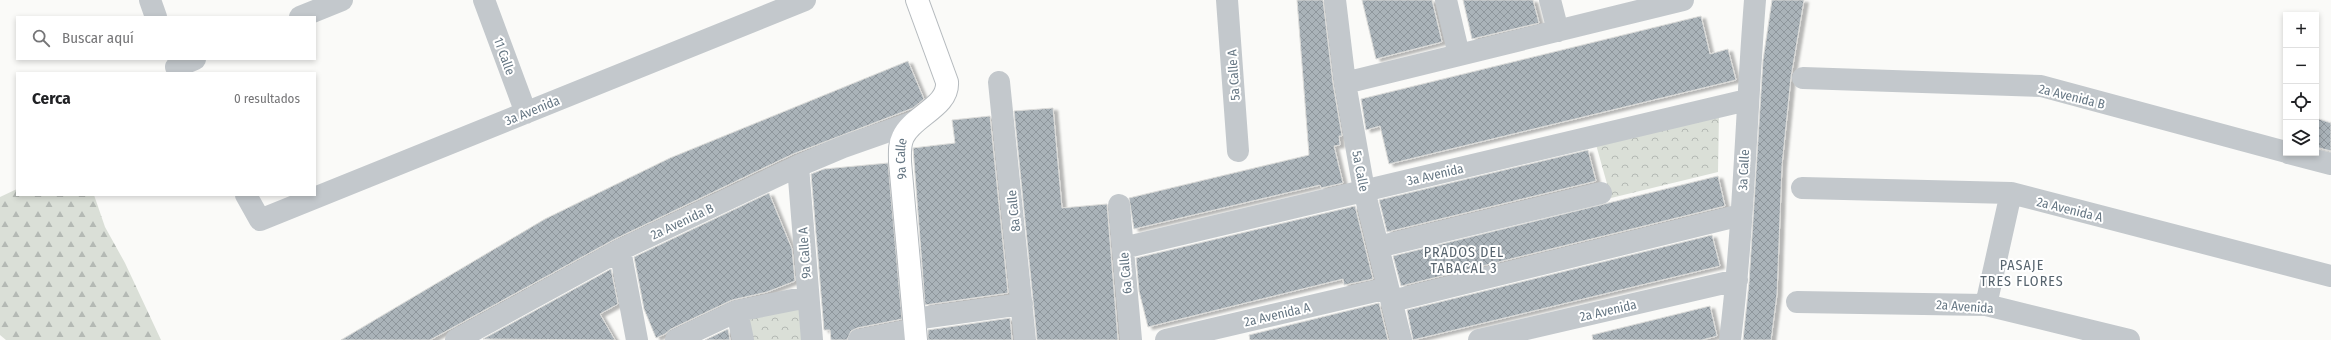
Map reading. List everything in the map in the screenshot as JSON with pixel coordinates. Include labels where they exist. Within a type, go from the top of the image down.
[{"type":"main road","name":"9a Calle","points":[[915,329],[900,148],[904,135],[916,121],[942,98],[947,88],[917,0]]},
{"type":"street","points":[[150,0],[156,16]]},
{"type":"street","points":[[302,16],[342,0]]},
{"type":"street","name":"11 Calle","points":[[484,0],[526,113]]},
{"type":"street","name":"3a Avenida","points":[[247,196],[260,220],[805,0]]},
{"type":"street","name":"5a Calle A","points":[[1227,0],[1238,151]]},
{"type":"street","name":"5a Calle","points":[[1335,0],[1345,83],[1364,190],[1401,340]]},
{"type":"street","points":[[1446,0],[1459,55]]},
{"type":"street","points":[[1550,0],[1558,31]]},
{"type":"street","points":[[1345,83],[1558,31],[1654,3],[1683,0]]},
{"type":"street","name":"3a Calle","points":[[1730,340],[1737,280],[1747,100],[1755,0]]},
{"type":"street","name":"2a Avenida B","points":[[1803,78],[2041,86],[2283,152]]},
{"type":"street","name":"8a Calle","points":[[999,82],[1025,340]]},
{"type":"street","name":"3a Avenida","points":[[1123,248],[1747,100]]},
{"type":"street","name":"2a Avenida B","points":[[456,340],[620,250],[798,166],[843,147],[916,121]]},
{"type":"street","name":"2a Avenida B","points":[[2299,156],[2331,164]]},
{"type":"street","name":"9a Calle A","points":[[798,166],[812,340]]},
{"type":"street","name":"2a Avenida A","points":[[1802,188],[2011,193],[2331,276]]},
{"type":"street","points":[[1378,247],[1601,193]]},
{"type":"street","points":[[1986,305],[2011,193]]},
{"type":"street","name":"6a Calle","points":[[1118,205],[1131,340]]},
{"type":"street","name":"2a Avenida A","points":[[1166,340],[1390,294],[1741,215]]},
{"type":"street","points":[[620,250],[637,340]]},
{"type":"street","name":"2a Avenida","points":[[1479,340],[1737,280]]},
{"type":"street","points":[[676,340],[737,311],[808,297]]},
{"type":"street","name":"2a Avenida","points":[[1797,302],[1986,305],[2129,340]]},
{"type":"street","points":[[858,340],[915,329],[1022,304]]},
{"type":"street","points":[[737,311],[743,340]]},
{"type":"green space","points":[[1719,114],[1718,172],[1611,198],[1595,141]]},
{"type":"green space","points":[[16,189],[16,196],[94,196],[105,227],[125,263],[161,340],[6,340],[0,335],[0,197]]},
{"type":"green space","points":[[799,309],[804,340],[752,340],[748,317]]},
{"type":"building","points":[[1297,0],[1323,0],[1333,84],[1342,136],[1339,136],[1340,145],[1334,146],[1343,183],[1321,188],[1320,185],[1134,229],[1129,198],[1309,155]]},
{"type":"building","points":[[1362,0],[1432,0],[1442,42],[1376,59]]},
{"type":"building","points":[[1463,0],[1533,0],[1539,23],[1472,39]]},
{"type":"building","points":[[1772,0],[1804,0],[1791,77],[1782,165],[1777,294],[1771,340],[1743,340],[1749,283],[1763,60]]},
{"type":"building","points":[[1701,16],[1710,54],[1728,49],[1736,80],[1389,164],[1380,126],[1366,130],[1361,99]]},
{"type":"building","points":[[908,61],[924,99],[913,108],[793,154],[615,239],[430,340],[341,340],[545,219],[670,158]]},
{"type":"building","points":[[1053,108],[1062,208],[1107,204],[1118,340],[1037,340],[1014,111]]},
{"type":"building","points":[[990,116],[1008,293],[925,305],[913,148],[955,143],[952,120]]},
{"type":"building","points":[[2319,119],[2331,123],[2331,151],[2319,148]]},
{"type":"building","points":[[1588,150],[1596,181],[1387,232],[1379,200]]},
{"type":"building","points":[[888,163],[902,319],[857,328],[851,331],[847,340],[831,340],[830,330],[824,330],[811,174],[824,169]]},
{"type":"building","points":[[1718,176],[1725,206],[1401,286],[1393,256]]},
{"type":"building","points":[[769,193],[792,249],[795,281],[767,292],[732,300],[671,329],[665,334],[656,338],[644,309],[634,257]]},
{"type":"building","points":[[1355,206],[1373,279],[1344,285],[1343,279],[1148,327],[1139,291],[1136,258]]},
{"type":"building","points":[[1712,235],[1720,266],[1413,340],[1407,310]]},
{"type":"building","points":[[611,269],[618,304],[600,314],[615,340],[483,339]]},
{"type":"building","points":[[1379,303],[1388,340],[1250,340],[1249,335]]},
{"type":"building","points":[[1710,306],[1717,336],[1702,340],[1593,340],[1592,335]]},
{"type":"building","points":[[1010,318],[1012,340],[928,340],[928,330]]},
{"type":"building","points":[[728,329],[730,340],[705,340]]},
{"type":"district","name":"PRADOS DEL TABACAL 3","points":[[1464,260]]},
{"type":"district","name":"PASAJE TRES FLORES","points":[[2022,274]]}]
